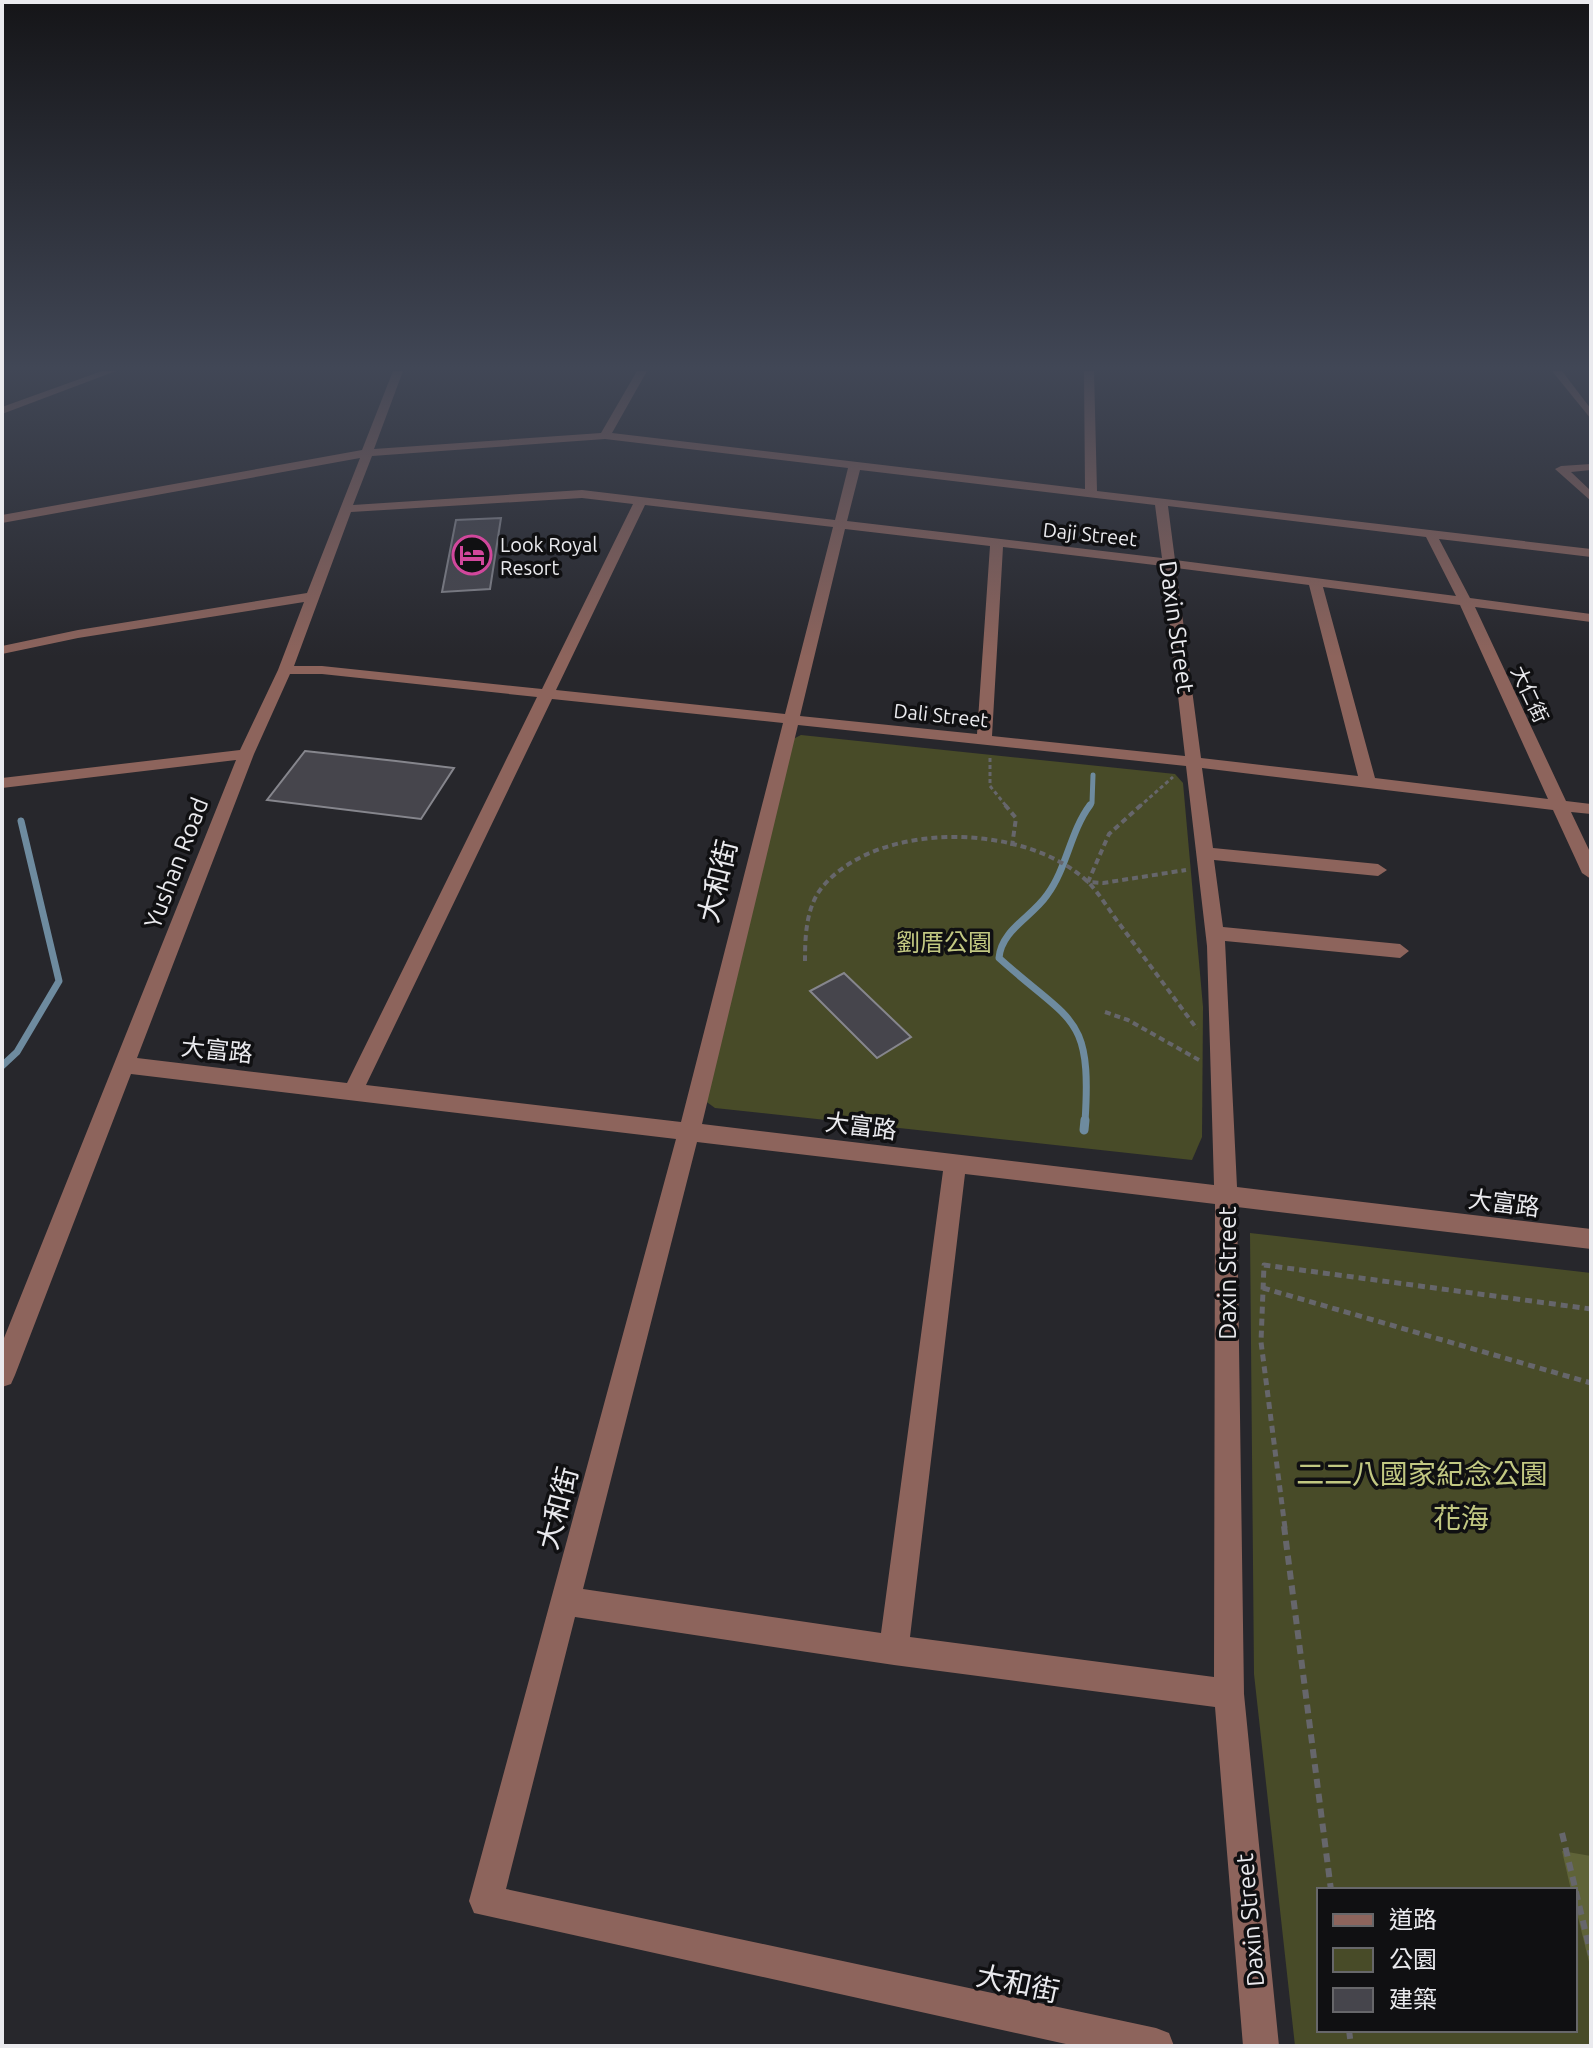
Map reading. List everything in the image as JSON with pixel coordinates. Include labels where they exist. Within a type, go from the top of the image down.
[{"type":"street","points":[[2,519],[291,467]]},
{"type":"street","name":"Yushan Road","points":[[2,1375],[246,754],[285,670],[361,467]]},
{"type":"street","name":"大和街","points":[[855,467],[838,523],[689,1132],[486,1901],[1156,2046]]},
{"type":"street","points":[[868,467],[1591,553]]},
{"type":"street","points":[[1091,467],[1091,493]]},
{"type":"street","points":[[1591,467],[1561,469],[1591,497]]},
{"type":"street","name":"Daji Street","points":[[345,509],[582,494],[1169,563],[1591,618]]},
{"type":"street","points":[[353,1091],[641,500]]},
{"type":"street","name":"Daxin Street","points":[[1161,501],[1186,768],[1205,853],[1214,933],[1226,1196],[1229,1694],[1261,2046]]},
{"type":"street","name":"大仁街","points":[[1430,533],[1465,601],[1591,873]]},
{"type":"street","points":[[989,740],[997,543]]},
{"type":"street","points":[[1315,581],[1368,783]]},
{"type":"street","points":[[2,650],[78,634],[310,597]]},
{"type":"street","name":"Dali Street","points":[[285,670],[322,670],[790,718],[989,740],[1186,768],[1368,783],[1591,809]]},
{"type":"street","points":[[2,783],[246,754]]},
{"type":"street","points":[[1205,853],[1378,870]]},
{"type":"street","points":[[1214,933],[1400,951]]},
{"type":"street","name":"大富路","points":[[125,1065],[1591,1239]]},
{"type":"street","points":[[894,1650],[955,1163]]},
{"type":"street","points":[[565,1601],[894,1650],[1229,1694]]},
{"type":"path","points":[[989,740],[985,779],[991,794],[1004,802],[1016,818],[1012,846]]},
{"type":"path","points":[[1088,882],[1109,834],[1186,768]]},
{"type":"path","points":[[805,961],[805,926],[823,886],[850,864],[896,842],[932,836],[974,838],[1012,846],[1068,865],[1088,882],[1200,1032]]},
{"type":"path","points":[[1088,882],[1103,883],[1186,870]]},
{"type":"path","points":[[1105,1012],[1128,1020],[1199,1061],[1199,1046]]},
{"type":"path","points":[[1331,1888],[1261,1342],[1264,1265],[1591,1309]]},
{"type":"path","points":[[1262,1287],[1591,1383]]},
{"type":"path","points":[[1562,1833],[1575,1888]]},
{"type":"path","points":[[1577,1896],[1591,1955]]},
{"type":"green space","name":"劉厝公園","points":[[801,735],[1175,774],[1183,783],[1203,1007],[1202,1137],[1192,1160],[715,1108],[697,1095],[787,742]]},
{"type":"green space","name":"二二八國家紀念公園","points":[[1250,1233],[1591,1273],[1591,2046],[1295,2046],[1254,1674]]},
{"type":"green space","points":[[1562,1851],[1591,1856],[1591,1970],[1577,1913],[1577,1888],[1571,1888]]},
{"type":"building","name":"Look Royal Resort","points":[[501,518],[490,589],[442,592],[456,520]]},
{"type":"building","points":[[305,751],[454,768],[421,819],[267,800]]},
{"type":"building","points":[[844,973],[911,1037],[877,1058],[810,991]]},
{"type":"waterway","points":[[1089,807],[1092,803],[1093,775]]},
{"type":"waterway","points":[[1085,1122],[1085,1060],[1072,1024],[999,958],[1005,939],[1041,903],[1054,884],[1090,805]]},
{"type":"waterway","points":[[2,1066],[17,1052],[59,981],[21,821]]},
{"type":"waterway","points":[[1084,1130],[1085,1120]]},
{"type":"place","name":"Look Royal Resort","points":[[472,555]]},
{"type":"park label","name":"花海","points":[[1461,1517]]}]
